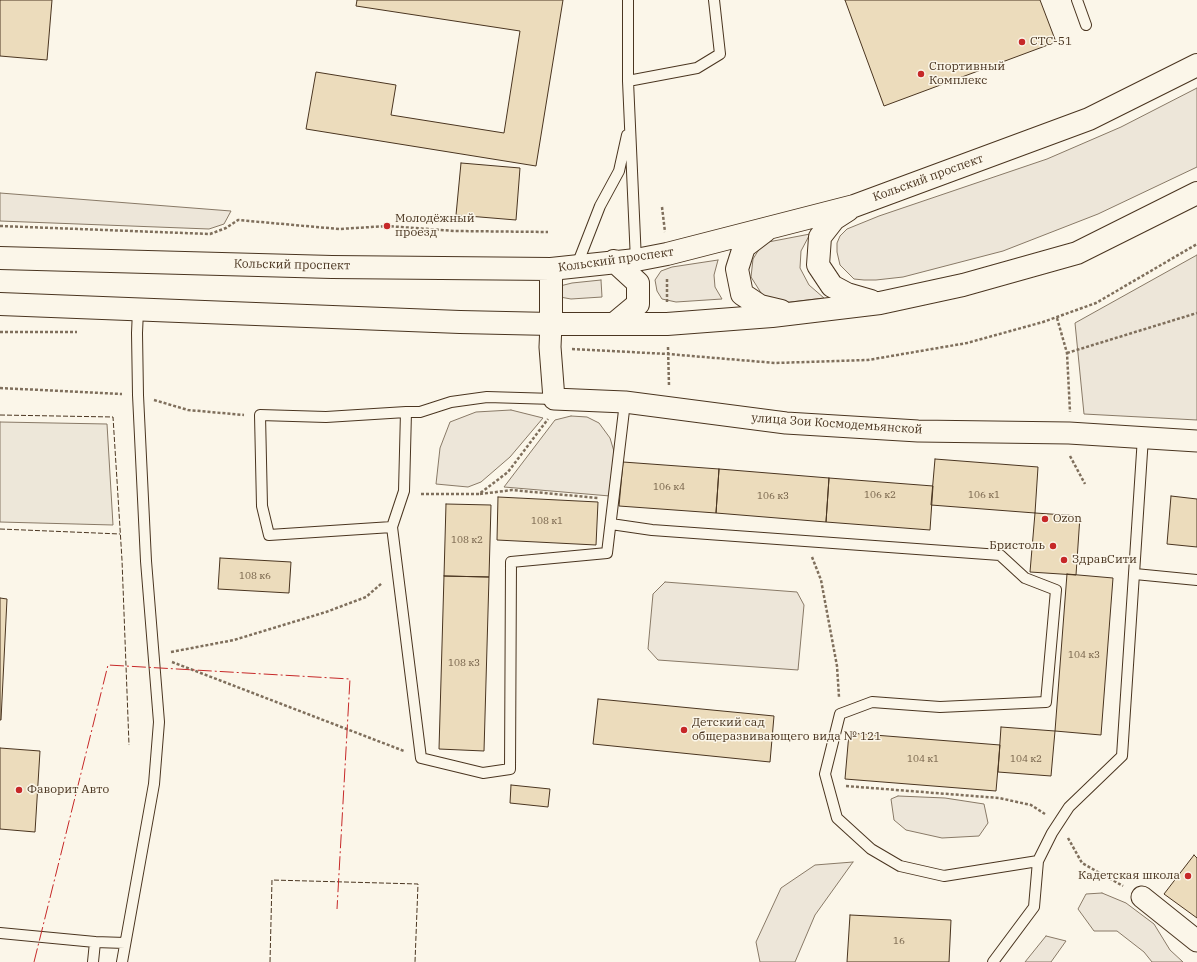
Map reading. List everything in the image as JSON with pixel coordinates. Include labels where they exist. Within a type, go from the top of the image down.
[{"type":"main road","name":"Кольский проспект","points":[[0,258],[332,267],[551,269],[614,261],[636,260],[667,254],[854,206],[1089,119],[1197,64]]},
{"type":"main road","points":[[0,304],[460,322],[551,324],[614,324],[638,315],[667,324],[793,314],[880,303],[963,285],[1077,253],[1197,193]]},
{"type":"main road","points":[[854,206],[834,219],[820,237],[818,265],[832,286],[847,294],[880,303]]},
{"type":"main road","points":[[767,229],[744,247],[737,269],[742,294],[760,306],[793,314]]},
{"type":"main road","points":[[614,261],[638,282],[638,315]]},
{"type":"main road","points":[[551,269],[551,324]]},
{"type":"street","points":[[551,324],[550,348],[552,408]]},
{"type":"street","name":"улица Зои Космодемьянской","points":[[552,408],[625,402],[786,423],[918,431],[1069,432],[1197,441]]},
{"type":"street","points":[[1142,897],[1197,942]]},
{"type":"lane","points":[[628,0],[628,81],[638,282]]},
{"type":"lane","points":[[628,81],[697,68],[720,54],[714,0]]},
{"type":"lane","points":[[1077,0],[1086,25]]},
{"type":"lane","points":[[577,265],[600,206],[619,171],[630,121]]},
{"type":"lane","points":[[122,962],[154,784],[160,722],[146,554],[138,395],[138,310]]},
{"type":"lane","points":[[392,527],[269,535],[262,506],[260,415],[326,416],[420,412],[451,402],[487,397],[552,408]]},
{"type":"lane","points":[[406,412],[404,491],[392,527],[421,758],[483,773],[510,769],[510,562],[607,553],[625,402]]},
{"type":"lane","points":[[993,962],[1034,907],[1038,861],[1052,833],[1070,807],[1122,756],[1143,437]]},
{"type":"lane","points":[[611,524],[652,530],[1000,555],[1026,578],[1056,590],[1046,702],[940,707],[872,702],[840,714],[825,774],[838,818],[871,849],[900,866],[944,876],[1038,861]]},
{"type":"lane","points":[[1134,574],[1197,580]]},
{"type":"lane","points":[[0,933],[95,942],[125,943]]},
{"type":"lane","points":[[93,962],[95,942]]},
{"type":"path","points":[[0,226],[210,234],[226,228],[238,220],[339,229],[387,226],[455,231],[548,232]]},
{"type":"path","points":[[775,363],[868,360],[967,343],[1043,322],[1096,303],[1197,244]]},
{"type":"path","points":[[1067,353],[1197,313]]},
{"type":"path","points":[[1057,318],[1067,353],[1070,414],[1069,432]]},
{"type":"path","points":[[479,494],[508,472],[552,408]]},
{"type":"path","points":[[404,491],[420,494],[479,494],[512,490],[614,500]]},
{"type":"path","points":[[805,541],[821,580],[837,666],[840,714]]},
{"type":"path","points":[[154,655],[234,640],[326,612],[366,597],[397,569]]},
{"type":"path","points":[[154,655],[421,758]]},
{"type":"path","points":[[825,774],[844,786],[999,798],[1031,806],[1060,822],[1082,863],[1142,897]]},
{"type":"shaded area","points":[[1197,88],[1197,167],[1098,214],[1003,251],[903,277],[876,280],[854,279],[840,265],[837,252],[837,243],[840,236],[847,229],[879,216],[1047,159],[1121,127]]},
{"type":"shaded area","points":[[0,193],[231,211],[224,224],[209,229],[0,221]]},
{"type":"shaded area","points":[[810,234],[801,251],[800,268],[809,285],[824,298],[782,303],[763,296],[751,277],[753,259],[763,243]]},
{"type":"shaded area","points":[[1197,255],[1197,420],[1084,414],[1075,323]]},
{"type":"shaded area","points":[[718,260],[714,275],[715,287],[722,299],[676,302],[662,299],[657,291],[655,280],[661,271],[672,267]]},
{"type":"shaded area","points":[[601,280],[602,297],[571,299],[560,297],[560,286],[572,283]]},
{"type":"shaded area","points":[[511,410],[543,418],[510,457],[481,482],[468,487],[436,484],[440,448],[450,422],[476,412]]},
{"type":"shaded area","points":[[571,416],[587,417],[599,423],[610,438],[616,458],[610,496],[504,487],[555,420]]},
{"type":"shaded area","points":[[0,422],[107,424],[113,525],[0,522]]},
{"type":"shaded area","points":[[665,582],[797,592],[804,605],[798,670],[658,660],[648,649],[653,594]]},
{"type":"shaded area","points":[[898,796],[945,798],[984,804],[988,823],[979,836],[942,838],[906,830],[894,820],[891,799]]},
{"type":"shaded area","points":[[853,862],[815,915],[795,962],[760,962],[756,942],[781,888],[815,865]]},
{"type":"shaded area","points":[[1102,893],[1126,903],[1154,924],[1170,950],[1183,962],[1152,962],[1144,952],[1117,931],[1094,931],[1078,909],[1086,894]]},
{"type":"shaded area","points":[[1046,936],[1066,941],[1051,962],[1025,962]]},
{"type":"building","points":[[0,0],[52,0],[47,60],[0,56]]},
{"type":"building","points":[[357,0],[563,0],[536,166],[306,129],[316,72],[396,85],[391,115],[504,133],[520,31],[356,6]]},
{"type":"building","name":"Спортивный Комплекс","points":[[845,0],[1040,0],[1056,42],[884,106]]},
{"type":"building","points":[[461,163],[520,168],[516,220],[456,215]]},
{"type":"building","points":[[935,459],[1038,467],[1035,513],[931,505]]},
{"type":"building","points":[[623,462],[719,469],[716,513],[619,506]]},
{"type":"building","points":[[719,469],[829,478],[826,522],[716,513]]},
{"type":"building","points":[[829,478],[933,486],[930,530],[826,522]]},
{"type":"building","points":[[1171,496],[1197,499],[1197,547],[1167,544]]},
{"type":"building","points":[[498,497],[598,502],[596,545],[497,540]]},
{"type":"building","points":[[446,504],[491,505],[489,577],[444,576]]},
{"type":"building","points":[[1035,513],[1080,516],[1076,575],[1030,572]]},
{"type":"building","points":[[220,558],[291,562],[289,593],[218,589]]},
{"type":"building","points":[[1067,574],[1113,578],[1101,735],[1055,731]]},
{"type":"building","points":[[444,576],[489,577],[484,751],[439,749]]},
{"type":"building","points":[[0,598],[7,599],[1,720],[0,720]]},
{"type":"building","name":"Детский сад общеразвивающего вида № 121","points":[[598,699],[774,716],[770,762],[593,744]]},
{"type":"building","points":[[1001,727],[1055,731],[1051,776],[998,772]]},
{"type":"building","points":[[849,733],[1000,745],[996,791],[845,779]]},
{"type":"building","name":"Фаворит Авто","points":[[0,748],[40,751],[35,832],[0,829]]},
{"type":"building","points":[[511,785],[550,789],[548,807],[510,803]]},
{"type":"building","name":"Кадетская школа","points":[[1194,855],[1197,858],[1197,918],[1164,894]]},
{"type":"building","points":[[850,915],[951,920],[949,962],[847,962]]},
{"type":"fence","points":[[0,415],[113,417],[122,560],[129,745]]},
{"type":"fence","points":[[0,529],[120,534]]},
{"type":"fence","points":[[270,962],[272,880],[418,884],[415,962]]},
{"type":"power","points":[[34,962],[108,665],[350,679],[337,909]]},
{"type":"place","name":"СТС-51","points":[[1022,42]]},
{"type":"place","name":"Спортивный Комплекс","points":[[921,74]]},
{"type":"place","name":"Молодёжный проезд","points":[[387,226]]},
{"type":"place","name":"Ozon","points":[[1045,519]]},
{"type":"place","name":"Бристоль","points":[[1053,546]]},
{"type":"place","name":"ЗдравСити","points":[[1064,560]]},
{"type":"place","name":"Детский сад общеразвивающего вида № 121","points":[[684,730]]},
{"type":"place","name":"Фаворит Авто","points":[[19,790]]},
{"type":"place","name":"Кадетская школа","points":[[1188,876]]}]
